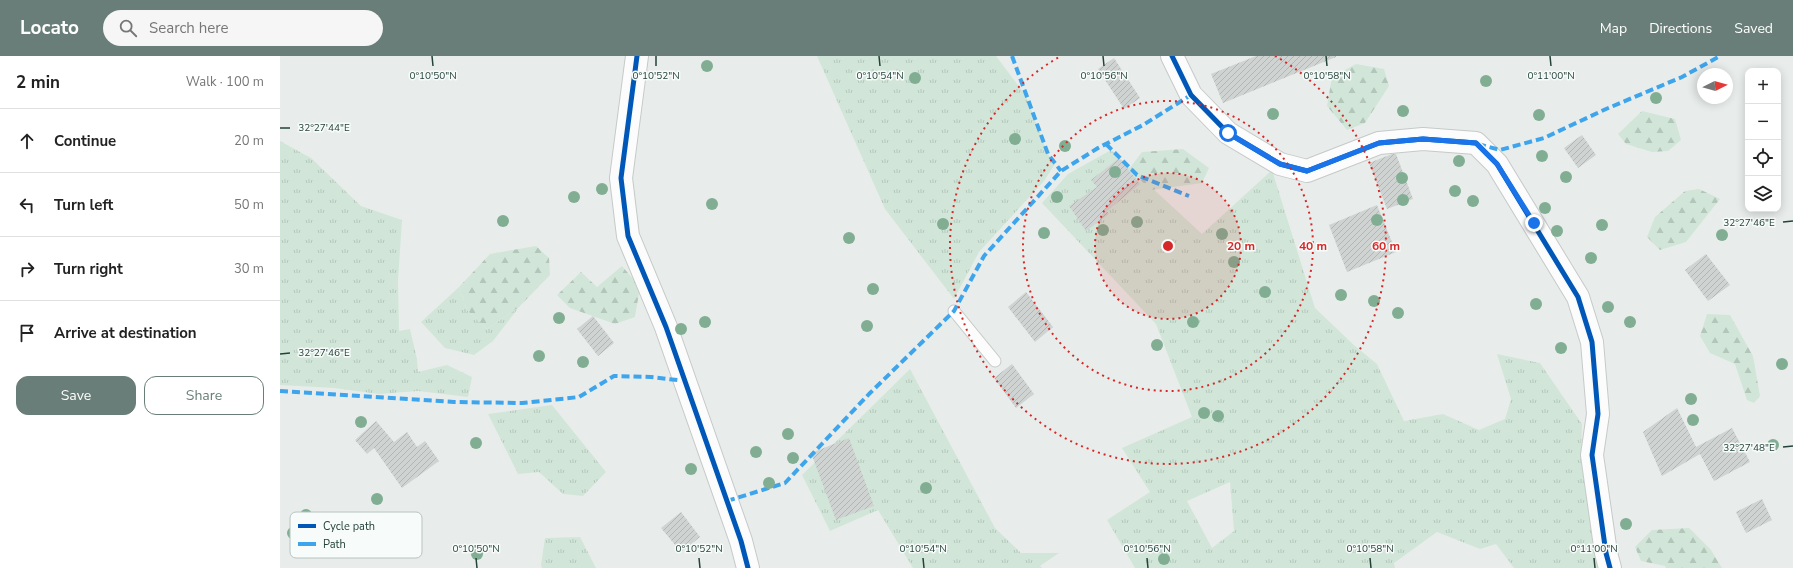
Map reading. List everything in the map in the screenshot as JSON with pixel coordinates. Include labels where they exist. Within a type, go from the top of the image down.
[{"type":"street","points":[[637,56],[621,178],[628,236],[666,327],[741,541],[748,568]]},
{"type":"street","points":[[1172,56],[1191,95],[1228,133],[1280,164],[1307,171],[1379,143],[1423,139],[1476,143],[1497,164],[1578,297],[1592,342],[1598,414],[1592,455],[1606,553],[1610,568]]},
{"type":"lane","points":[[954,310],[995,361]]},
{"type":"green space","points":[[817,56],[996,56],[1026,96],[1048,154],[1055,164],[1044,181],[979,252],[954,299],[885,209]]},
{"type":"green space","points":[[1356,64],[1384,69],[1389,86],[1365,123],[1347,130],[1327,106],[1332,77]]},
{"type":"green space","points":[[1642,111],[1675,119],[1681,140],[1668,151],[1652,152],[1626,144],[1618,134]]},
{"type":"green space","points":[[280,141],[311,158],[361,206],[402,220],[398,281],[399,331],[410,329],[417,359],[418,372],[447,365],[472,377],[468,397],[418,391],[379,394],[334,388],[280,385]]},
{"type":"green space","points":[[1183,149],[1209,168],[1202,183],[1151,190],[1129,169],[1142,152]]},
{"type":"green space","points":[[1111,150],[1202,234],[1272,170],[1315,308],[1355,346],[1377,364],[1404,421],[1443,414],[1479,430],[1505,419],[1511,399],[1497,354],[1540,363],[1582,424],[1581,457],[1593,528],[1610,568],[1514,568],[1496,544],[1480,549],[1437,532],[1394,563],[1395,568],[1135,568],[1107,520],[1150,492],[1122,448],[1192,417],[1156,324],[1042,203],[1068,174]],"holes":[[[1230,482],[1234,531],[1212,548],[1187,501]]]},
{"type":"green space","points":[[1699,189],[1720,199],[1686,242],[1660,250],[1647,237],[1655,217],[1685,191]]},
{"type":"green space","points":[[536,246],[549,258],[550,275],[519,307],[487,329],[467,310],[459,287],[490,254]]},
{"type":"green space","points":[[622,266],[640,287],[635,317],[615,324],[570,308],[557,295],[581,272],[597,287]]},
{"type":"green space","points":[[459,287],[467,310],[487,329],[519,307],[493,341],[474,355],[445,348],[421,322]]},
{"type":"green space","points":[[1707,314],[1730,315],[1753,356],[1760,396],[1754,403],[1747,400],[1735,364],[1710,353],[1700,336]]},
{"type":"green space","points":[[910,369],[995,528],[1021,553],[1059,553],[1040,566],[1042,568],[913,568],[878,510],[830,531],[802,475]]},
{"type":"green space","points":[[552,405],[606,472],[583,496],[563,494],[539,472],[518,474],[488,414]]},
{"type":"green space","points":[[1689,528],[1711,550],[1722,568],[1666,568],[1665,566],[1641,561],[1635,547],[1652,530]]},
{"type":"green space","points":[[580,537],[596,568],[542,568],[541,565],[545,538]]},
{"type":"building","points":[[1256,56],[1336,57],[1223,103],[1211,74]]},
{"type":"building","points":[[1114,58],[1140,98],[1124,109],[1098,69]]},
{"type":"building","points":[[1582,135],[1596,155],[1578,168],[1564,148]]},
{"type":"building","points":[[1392,154],[1396,154],[1413,199],[1387,209],[1369,163]]},
{"type":"building","points":[[1119,158],[1140,184],[1107,211],[1109,214],[1086,231],[1069,206],[1097,187],[1091,180]]},
{"type":"building","points":[[1377,205],[1396,252],[1347,272],[1329,225]]},
{"type":"building","points":[[1706,254],[1730,285],[1708,301],[1685,270]]},
{"type":"building","points":[[1026,292],[1053,327],[1035,342],[1008,307]]},
{"type":"building","points":[[593,316],[614,343],[598,356],[577,329]]},
{"type":"building","points":[[1012,364],[1034,394],[1016,408],[994,378]]},
{"type":"building","points":[[1677,408],[1696,447],[1732,428],[1750,462],[1714,481],[1700,454],[1662,476],[1643,432]]},
{"type":"building","points":[[376,421],[394,442],[407,432],[417,447],[425,441],[439,461],[402,488],[374,448],[367,454],[355,440]]},
{"type":"building","points":[[849,438],[874,506],[836,520],[811,453]]},
{"type":"building","points":[[1762,499],[1772,520],[1746,533],[1736,512]]},
{"type":"building","points":[[681,512],[700,537],[681,552],[661,528]]},
{"type":"marked path","points":[[1012,56],[1048,154],[1061,171]]},
{"type":"marked path","points":[[1478,144],[1500,150],[1544,138],[1606,109],[1682,77],[1720,56]]},
{"type":"marked path","points":[[727,501],[785,483],[869,394],[954,311],[984,256],[1061,171],[1098,148],[1143,125],[1191,95]]},
{"type":"marked path","points":[[1106,144],[1137,175],[1189,196]]},
{"type":"marked path","points":[[280,391],[454,402],[522,403],[579,397],[614,376],[651,377],[685,381]]},
{"type":"cycle path","points":[[637,56],[621,178],[628,236],[666,327],[741,541],[748,568]]},
{"type":"cycle path","points":[[1172,56],[1191,95],[1228,133],[1280,164],[1307,171],[1379,143],[1423,139],[1476,143],[1497,164],[1578,297],[1592,342],[1598,414],[1592,455],[1606,553],[1610,568]]},
{"type":"route","points":[[1228,133],[1280,164],[1307,171],[1379,143],[1423,139],[1476,143],[1497,164],[1534,223]]}]
